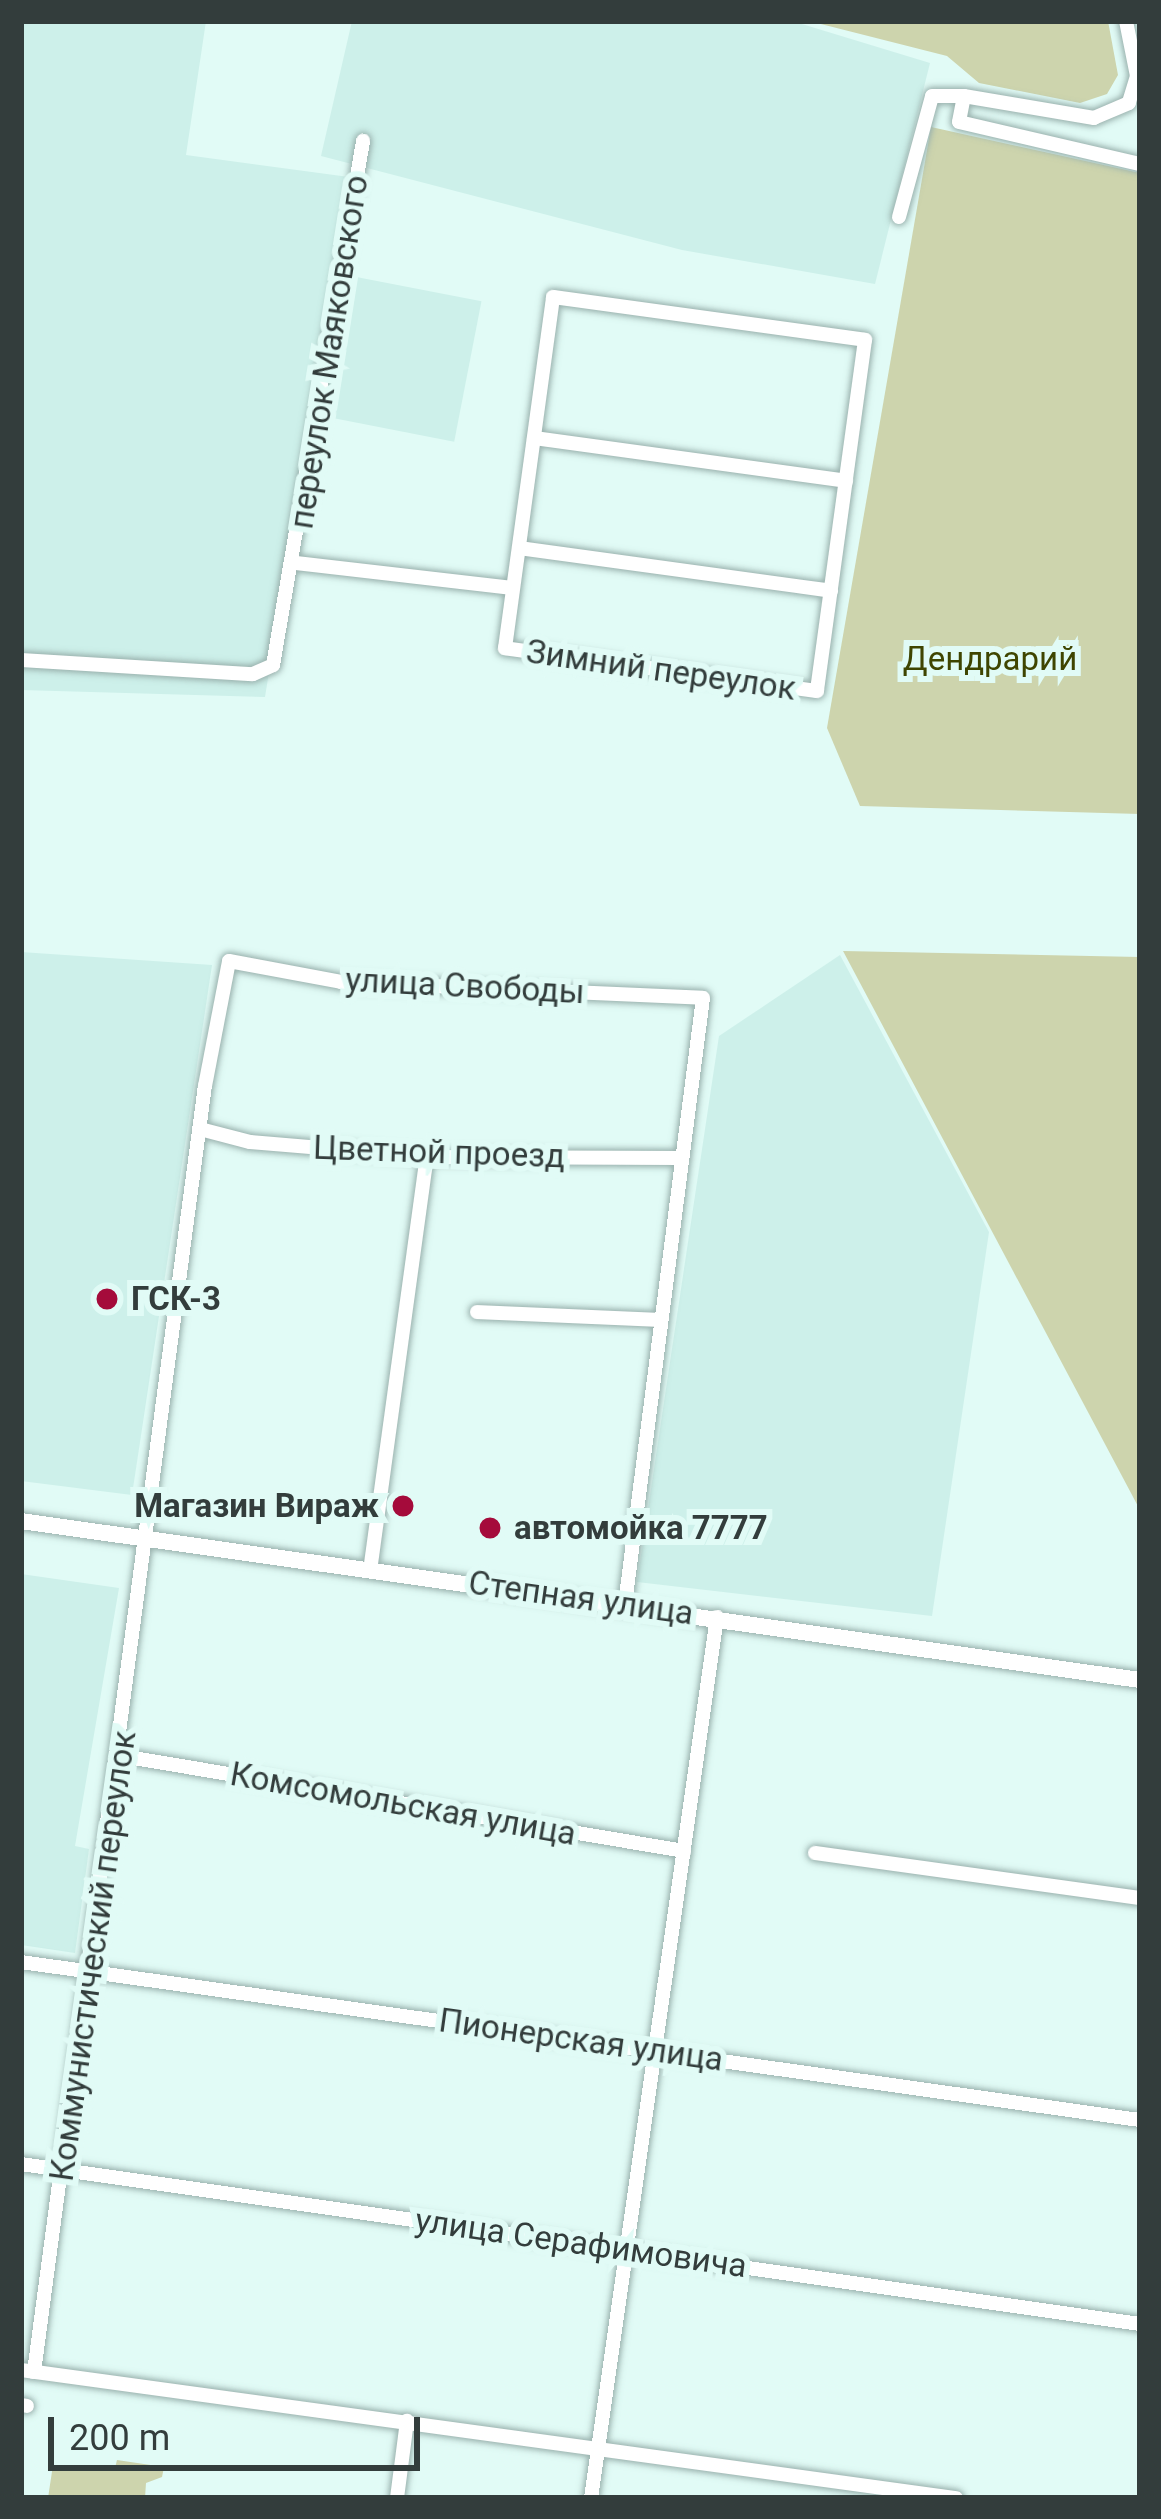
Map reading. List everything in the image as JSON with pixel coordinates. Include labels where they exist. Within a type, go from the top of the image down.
[{"type":"main road","name":"Степная улица","points":[[21,1521],[1140,1680]]},
{"type":"street","points":[[898,218],[932,95],[1108,115],[1129,103],[1137,76],[1126,21]]},
{"type":"street","points":[[964,97],[958,122],[970,129],[1140,164]]},
{"type":"street","name":"переулок Маяковского","points":[[21,660],[253,674],[278,656],[363,141]]},
{"type":"street","points":[[513,588],[553,297],[865,340],[831,591],[519,548]]},
{"type":"street","points":[[533,438],[846,481]]},
{"type":"street","name":"переулок Маяковского","points":[[296,563],[513,588]]},
{"type":"street","name":"Зимний переулок","points":[[513,588],[505,648],[818,691],[831,591]]},
{"type":"street","name":"улица Свободы","points":[[229,961],[341,982],[703,998],[680,1158]]},
{"type":"street","name":"Коммунистический переулок","points":[[28,2371],[64,2169],[122,1756],[200,1129],[229,961]]},
{"type":"street","name":"Цветной проезд","points":[[200,1129],[250,1142],[427,1156],[680,1158]]},
{"type":"street","points":[[370,1571],[427,1156]]},
{"type":"street","points":[[626,1604],[680,1158]]},
{"type":"street","points":[[477,1312],[660,1320]]},
{"type":"street","points":[[592,2498],[717,1617]]},
{"type":"street","name":"Комсомольская улица","points":[[122,1756],[684,1851]]},
{"type":"street","points":[[815,1853],[1140,1898]]},
{"type":"street","name":"Пионерская улица","points":[[21,1962],[1140,2120]]},
{"type":"street","name":"улица Серафимовича","points":[[21,2164],[1140,2324]]},
{"type":"street","points":[[28,2371],[956,2498]]},
{"type":"street","points":[[397,2498],[407,2421]]},
{"type":"shaded area","points":[[21,21],[206,21],[186,155],[349,177],[265,697],[21,690]]},
{"type":"shaded area","points":[[352,21],[792,21],[930,63],[875,284],[682,250],[321,156]]},
{"type":"shaded area","points":[[346,275],[481,301],[454,442],[319,415]]},
{"type":"shaded area","points":[[21,952],[212,965],[132,1495],[21,1481]]},
{"type":"shaded area","points":[[840,955],[989,1232],[932,1616],[637,1582],[719,1036]]},
{"type":"shaded area","points":[[21,1574],[119,1588],[75,1846],[89,1849],[75,1953],[21,1945]]},
{"type":"green space","points":[[809,21],[1108,21],[1118,75],[1107,94],[1080,103],[979,83],[947,56]]},
{"type":"green space","name":"Дендрарий","points":[[931,127],[1140,173],[1140,814],[860,806],[827,728]]},
{"type":"green space","points":[[843,951],[1140,957],[1140,1510]]},
{"type":"green space","points":[[117,2460],[164,2467],[162,2477],[146,2483],[145,2498],[48,2498],[53,2465],[115,2468]]},
{"type":"place","name":"ГСК-3","points":[[107,1299]]},
{"type":"place","name":"Магазин Вираж","points":[[403,1506]]},
{"type":"place","name":"автомойка 7777","points":[[490,1528]]}]
